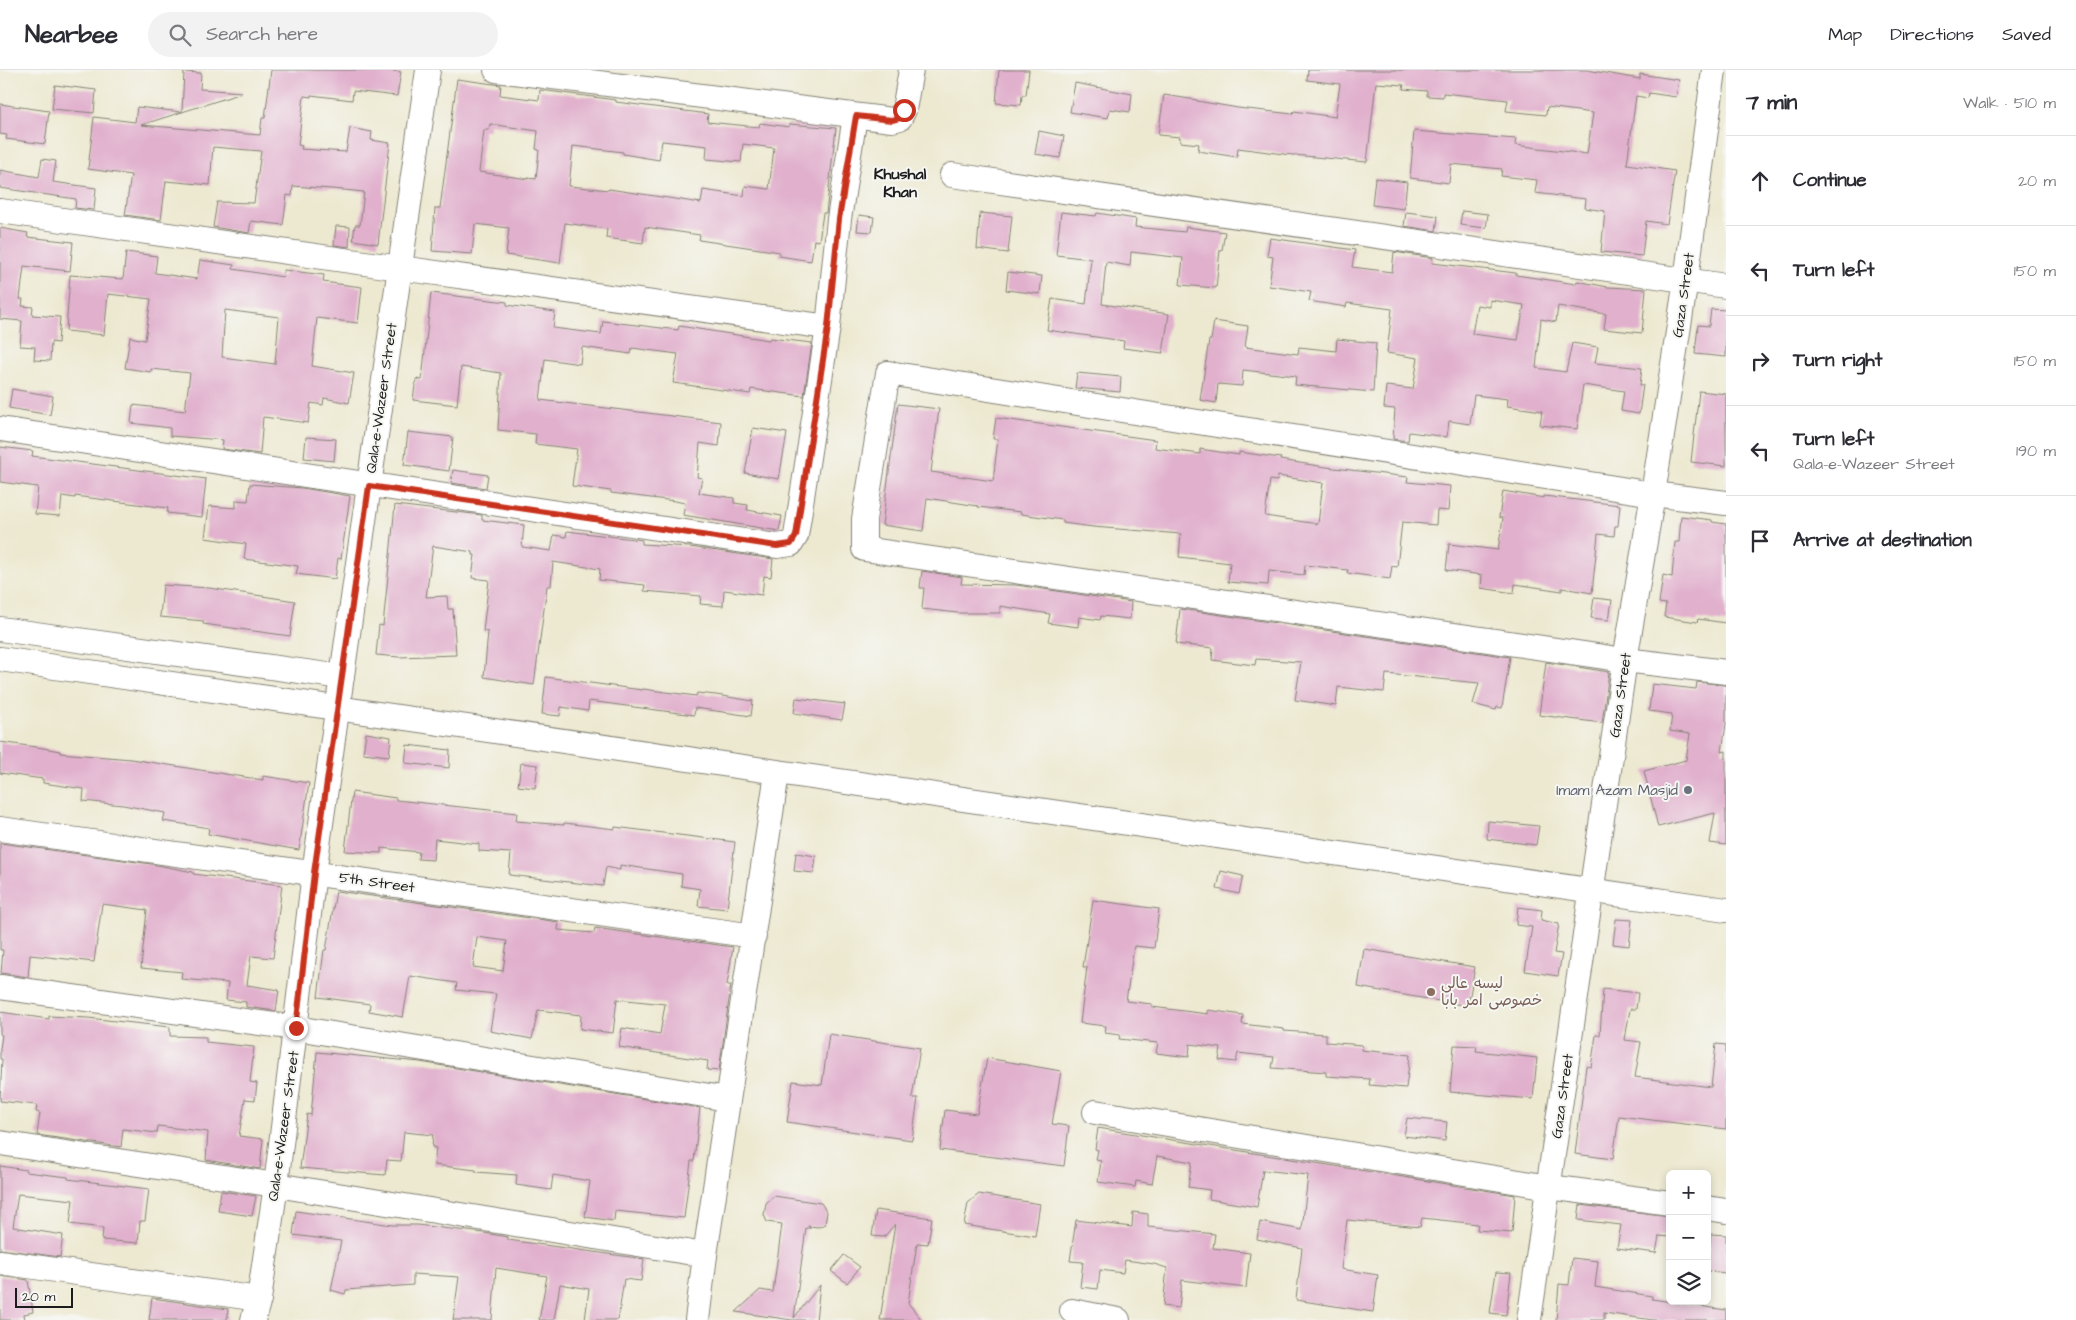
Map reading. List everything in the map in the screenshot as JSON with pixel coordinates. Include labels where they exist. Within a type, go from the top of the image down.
[{"type":"street","name":"Qala-e-Wazeer Street","points":[[256,1309],[276,1185],[314,873],[428,70]]},
{"type":"street","points":[[496,70],[892,120],[900,118],[904,110],[911,70]]},
{"type":"street","name":"Gaza Street","points":[[1529,1320],[1625,660],[1686,280],[1714,70]]},
{"type":"street","points":[[0,429],[777,546],[791,544],[796,536],[828,327],[839,219],[856,116]]},
{"type":"street","points":[[952,175],[1726,286]]},
{"type":"street","points":[[0,211],[828,327]]},
{"type":"street","points":[[1726,503],[1653,494],[888,373],[864,519],[864,549],[1625,660],[1726,672]]},
{"type":"street","points":[[0,629],[342,677]]},
{"type":"street","points":[[0,659],[1726,910]]},
{"type":"street","points":[[697,1320],[777,773]]},
{"type":"street","name":"5th Street","points":[[0,829],[754,936]]},
{"type":"street","points":[[0,986],[296,1028],[728,1099]]},
{"type":"street","points":[[1095,1112],[1549,1187],[1666,1202]]},
{"type":"street","points":[[0,1143],[276,1185],[705,1255]]},
{"type":"street","points":[[1711,1209],[1726,1211]]},
{"type":"street","points":[[0,1262],[256,1309]]},
{"type":"street","points":[[1072,1312],[1118,1320]]},
{"type":"building","points":[[271,70],[387,70],[401,72],[397,96],[353,91],[352,100],[311,95],[311,97],[304,96],[298,145],[302,146],[301,149],[346,152],[350,128],[372,132],[371,140],[390,143],[378,244],[353,240],[355,225],[360,225],[364,192],[293,186],[292,196],[287,195],[283,225],[251,221],[249,233],[213,227],[217,202],[254,203],[261,151],[213,147],[210,185],[166,181],[161,220],[125,215],[131,175],[88,169],[94,117],[135,122],[137,107],[182,112],[141,125],[260,135],[262,118],[265,118]]},
{"type":"building","points":[[999,70],[1029,70],[1026,95],[1022,95],[1021,105],[996,103]]},
{"type":"building","points":[[1308,70],[1587,70],[1640,79],[1640,74],[1679,80],[1676,97],[1649,93],[1648,98],[1636,96],[1627,164],[1675,171],[1667,224],[1646,221],[1642,256],[1601,252],[1605,211],[1585,208],[1586,199],[1535,193],[1537,180],[1501,176],[1502,169],[1451,164],[1449,183],[1410,178],[1414,131],[1516,139],[1515,145],[1587,154],[1593,113],[1547,107],[1546,115],[1506,111],[1508,100],[1443,93],[1443,97],[1427,96],[1427,91],[1403,89],[1404,85],[1376,83],[1367,162],[1238,148],[1237,157],[1198,151],[1199,144],[1180,142],[1180,137],[1158,135],[1164,95],[1238,108],[1293,114],[1294,111],[1335,117],[1340,84],[1307,80]]},
{"type":"building","points":[[184,72],[201,73],[200,89],[242,93],[182,112]]},
{"type":"building","points":[[457,79],[501,85],[500,95],[539,100],[540,90],[708,114],[707,122],[759,127],[760,123],[789,127],[789,124],[836,128],[826,213],[823,213],[819,241],[814,240],[811,261],[779,256],[780,252],[699,240],[700,235],[645,227],[643,243],[606,238],[607,229],[565,223],[560,263],[506,255],[509,228],[475,224],[472,254],[432,251],[435,208],[440,208]],"holes":[[[490,124],[538,131],[536,149],[539,150],[536,179],[479,172],[484,130],[489,130]],[[662,141],[707,146],[706,159],[741,162],[743,144],[774,148],[769,189],[745,186],[744,196],[703,190],[701,203],[609,189],[569,186],[573,146],[623,152],[623,154],[659,160]]]},
{"type":"building","points":[[1075,83],[1132,94],[1130,112],[1110,109],[1108,118],[1070,112]]},
{"type":"building","points":[[55,85],[96,90],[94,113],[52,109]]},
{"type":"building","points":[[0,104],[49,111],[45,144],[6,139],[7,135],[0,134]]},
{"type":"building","points":[[1039,131],[1064,136],[1060,158],[1035,154]]},
{"type":"building","points":[[42,159],[56,161],[53,182],[96,188],[94,210],[75,208],[76,199],[0,188],[0,170],[39,177]]},
{"type":"building","points":[[1375,178],[1407,182],[1404,209],[1372,205]]},
{"type":"building","points":[[1462,211],[1488,214],[1486,228],[1460,225]]},
{"type":"building","points":[[1061,212],[1096,216],[1097,213],[1136,219],[1135,227],[1185,232],[1186,227],[1225,232],[1222,250],[1220,250],[1216,288],[1180,285],[1183,258],[1131,252],[1130,266],[1106,262],[1102,304],[1169,314],[1163,353],[1123,348],[1124,341],[1047,330],[1052,299],[1086,304],[1091,259],[1056,255]]},
{"type":"building","points":[[1406,212],[1438,216],[1436,231],[1404,226]]},
{"type":"building","points":[[980,213],[1012,216],[1008,253],[977,249]]},
{"type":"building","points":[[859,215],[874,217],[872,232],[857,231]]},
{"type":"building","points":[[336,226],[350,227],[349,247],[334,245]]},
{"type":"building","points":[[0,228],[28,233],[27,237],[73,242],[70,271],[24,266],[20,299],[23,299],[22,306],[33,307],[32,315],[60,317],[58,343],[51,342],[50,361],[34,360],[35,347],[20,346],[22,321],[0,319]]},
{"type":"building","points":[[1270,238],[1355,250],[1352,267],[1392,272],[1394,252],[1433,258],[1432,263],[1516,273],[1516,275],[1576,284],[1577,281],[1608,287],[1646,289],[1642,333],[1604,329],[1606,314],[1558,306],[1556,322],[1541,319],[1536,368],[1566,372],[1572,343],[1598,347],[1595,363],[1642,368],[1640,385],[1643,385],[1639,414],[1621,411],[1624,391],[1583,385],[1577,429],[1540,425],[1542,411],[1507,406],[1508,399],[1474,395],[1470,424],[1449,421],[1447,437],[1409,432],[1408,441],[1393,439],[1395,409],[1384,408],[1386,386],[1413,389],[1418,358],[1387,353],[1392,309],[1347,303],[1346,307],[1309,301],[1311,292],[1269,286],[1273,257],[1267,256]],"holes":[[[1490,300],[1524,305],[1518,340],[1472,334],[1477,305],[1490,307]]]},
{"type":"building","points":[[126,252],[157,256],[155,273],[197,279],[200,260],[234,265],[233,269],[283,277],[284,270],[324,275],[323,282],[362,287],[358,323],[317,318],[312,366],[354,373],[349,403],[324,398],[323,405],[311,403],[308,423],[263,417],[260,454],[222,449],[223,440],[170,436],[170,428],[131,423],[133,405],[185,411],[190,373],[151,369],[151,372],[125,368],[130,337],[145,340],[151,299],[108,294],[104,335],[66,331],[70,275],[123,279]],"holes":[[[225,310],[279,317],[275,364],[222,357]]]},
{"type":"building","points":[[1008,272],[1042,276],[1040,294],[1006,290]]},
{"type":"building","points":[[431,293],[507,302],[507,305],[555,312],[553,328],[601,334],[603,321],[678,330],[679,326],[769,340],[770,338],[812,343],[804,396],[751,389],[750,394],[673,383],[678,354],[632,348],[631,354],[582,347],[580,364],[545,359],[540,400],[721,422],[719,446],[700,443],[697,477],[702,478],[699,493],[734,498],[734,503],[748,505],[747,510],[782,516],[779,531],[683,515],[685,503],[572,486],[577,449],[535,444],[536,434],[498,430],[501,373],[461,367],[457,405],[413,400],[416,379],[422,380]]},
{"type":"building","points":[[1711,309],[1726,310],[1726,357],[1695,354],[1698,325],[1709,326]]},
{"type":"building","points":[[1214,321],[1248,326],[1245,347],[1298,354],[1299,347],[1336,351],[1337,339],[1376,343],[1373,392],[1295,385],[1296,376],[1243,370],[1242,386],[1218,384],[1216,403],[1200,400],[1209,340],[1211,340]]},
{"type":"building","points":[[1077,373],[1121,377],[1120,392],[1075,388]]},
{"type":"building","points":[[12,389],[53,396],[50,415],[9,408]]},
{"type":"building","points":[[1699,391],[1726,394],[1726,466],[1691,462]]},
{"type":"building","points":[[898,404],[939,409],[931,472],[993,481],[998,439],[993,439],[996,418],[1156,440],[1155,448],[1200,454],[1200,449],[1239,455],[1239,452],[1326,467],[1408,477],[1407,482],[1450,486],[1448,511],[1437,510],[1436,525],[1402,522],[1397,567],[1392,566],[1390,579],[1347,573],[1348,570],[1305,565],[1304,575],[1269,571],[1268,585],[1228,582],[1230,563],[1179,557],[1181,534],[1063,523],[1063,520],[1021,514],[1021,512],[927,498],[923,531],[882,525]],"holes":[[[1278,476],[1323,483],[1318,524],[1265,516],[1270,480],[1277,481]]]},
{"type":"building","points":[[753,428],[787,433],[779,479],[745,473]]},
{"type":"building","points":[[408,432],[453,437],[449,471],[404,465]]},
{"type":"building","points":[[306,437],[336,439],[334,461],[304,458]]},
{"type":"building","points":[[0,447],[33,451],[32,456],[206,479],[202,517],[167,513],[168,508],[75,496],[75,498],[62,496],[60,516],[35,514],[38,487],[0,482]]},
{"type":"building","points":[[453,470],[488,475],[486,488],[451,483]]},
{"type":"building","points":[[250,484],[302,488],[350,496],[341,559],[338,558],[335,579],[296,574],[298,566],[244,559],[246,544],[205,538],[209,506],[236,508],[236,500],[248,501]]},
{"type":"building","points":[[1503,491],[1544,498],[1544,496],[1620,505],[1618,526],[1615,526],[1614,536],[1598,534],[1592,593],[1515,584],[1514,593],[1481,588],[1482,575],[1446,570],[1449,544],[1498,550],[1503,518],[1499,517]]},
{"type":"building","points":[[395,505],[482,515],[482,520],[524,525],[522,547],[551,551],[554,535],[566,537],[567,531],[642,540],[642,544],[690,547],[773,559],[771,577],[764,576],[762,595],[724,590],[723,606],[700,604],[701,596],[644,591],[645,585],[599,580],[600,569],[553,562],[551,586],[547,586],[534,685],[484,677],[488,632],[483,631],[489,580],[472,578],[475,555],[473,555],[473,552],[433,546],[426,597],[447,596],[448,609],[453,609],[456,655],[399,657],[376,655],[379,625],[383,626]]},
{"type":"building","points":[[1681,516],[1726,524],[1726,623],[1698,619],[1697,622],[1664,617],[1666,604],[1659,603],[1663,575],[1672,577],[1675,542],[1679,542]]},
{"type":"building","points":[[922,571],[962,577],[961,584],[1016,585],[1131,602],[1130,619],[1101,616],[1100,620],[1079,617],[1078,627],[1048,623],[1050,614],[1000,606],[1000,613],[958,613],[922,609],[924,588],[920,588]]},
{"type":"building","points":[[163,585],[209,588],[295,601],[290,636],[203,624],[204,621],[160,617]]},
{"type":"building","points":[[1594,598],[1612,600],[1609,620],[1591,618]]},
{"type":"building","points":[[1180,609],[1510,657],[1502,708],[1497,707],[1496,710],[1473,704],[1479,683],[1386,674],[1384,692],[1338,687],[1336,706],[1295,700],[1301,662],[1256,659],[1255,665],[1212,660],[1213,648],[1176,644]]},
{"type":"building","points":[[1546,662],[1609,672],[1602,723],[1539,715]]},
{"type":"building","points":[[546,677],[642,690],[696,696],[697,693],[753,701],[751,716],[695,708],[694,715],[589,701],[588,711],[561,707],[560,716],[542,714]]},
{"type":"building","points":[[1697,682],[1726,685],[1726,724],[1722,752],[1726,751],[1726,845],[1710,843],[1715,813],[1658,827],[1644,771],[1686,760],[1690,734],[1670,731],[1672,714],[1649,711],[1652,684],[1696,689]]},
{"type":"building","points":[[796,698],[845,704],[842,720],[794,713]]},
{"type":"building","points":[[366,733],[391,737],[389,756],[363,753]]},
{"type":"building","points":[[0,742],[60,751],[60,753],[131,759],[263,780],[263,776],[309,783],[299,850],[208,834],[209,828],[163,821],[165,813],[123,805],[83,801],[84,789],[43,783],[43,779],[0,773]]},
{"type":"building","points":[[407,745],[450,750],[449,768],[405,763]]},
{"type":"building","points":[[521,763],[538,765],[535,788],[518,786]]},
{"type":"building","points":[[352,792],[396,798],[396,800],[517,813],[516,821],[564,825],[564,823],[615,829],[615,827],[735,842],[727,909],[698,906],[700,889],[681,886],[682,874],[620,865],[620,870],[606,867],[603,886],[509,875],[511,853],[479,851],[479,844],[435,839],[433,860],[418,859],[419,852],[381,848],[381,853],[345,851]]},
{"type":"building","points":[[1488,821],[1539,826],[1536,845],[1487,839]]},
{"type":"building","points":[[0,843],[152,864],[193,872],[193,874],[282,885],[273,958],[251,956],[247,985],[279,990],[276,1011],[246,1007],[246,1002],[226,1000],[228,983],[181,979],[182,972],[141,968],[147,910],[102,904],[94,962],[30,955],[28,977],[1,973],[3,950],[0,950]]},
{"type":"building","points":[[796,853],[816,856],[814,873],[794,871]]},
{"type":"building","points":[[1221,871],[1243,876],[1239,894],[1217,889]]},
{"type":"building","points":[[336,891],[559,922],[558,930],[594,933],[595,928],[733,947],[727,985],[731,985],[719,1071],[707,1070],[708,1061],[619,1047],[622,1028],[660,1034],[665,1004],[617,999],[613,1033],[580,1029],[581,1015],[538,1010],[532,1039],[490,1031],[496,994],[456,990],[457,983],[410,976],[403,1017],[369,1011],[370,1004],[318,997],[324,950],[326,950]],"holes":[[[477,937],[507,941],[503,971],[473,967]]]},
{"type":"building","points":[[1093,900],[1159,909],[1154,948],[1134,946],[1126,1001],[1152,1004],[1152,1007],[1208,1014],[1208,1010],[1243,1015],[1242,1024],[1284,1029],[1284,1031],[1326,1034],[1326,1042],[1362,1045],[1361,1050],[1410,1055],[1406,1088],[1369,1085],[1370,1079],[1326,1076],[1326,1072],[1272,1068],[1274,1057],[1238,1053],[1236,1062],[1219,1060],[1221,1048],[1190,1044],[1189,1057],[1156,1053],[1158,1043],[1119,1039],[1120,1035],[1105,1033],[1106,1026],[1080,1023],[1087,967],[1083,967]]},
{"type":"building","points":[[1518,907],[1542,910],[1541,920],[1559,924],[1554,953],[1562,954],[1558,976],[1525,971],[1532,927],[1516,925]]},
{"type":"building","points":[[1616,919],[1632,920],[1629,946],[1613,944]]},
{"type":"building","points":[[1364,949],[1475,967],[1468,1006],[1358,987]]},
{"type":"building","points":[[1603,989],[1638,993],[1636,1009],[1630,1009],[1625,1040],[1641,1042],[1635,1077],[1711,1087],[1716,1044],[1726,1045],[1726,1129],[1619,1116],[1613,1159],[1575,1154],[1586,1066],[1591,1067],[1596,1035],[1600,1035]]},
{"type":"building","points":[[0,1012],[49,1019],[49,1016],[88,1018],[170,1027],[170,1036],[206,1037],[206,1042],[254,1047],[250,1082],[257,1083],[255,1100],[245,1099],[239,1136],[263,1139],[260,1169],[206,1160],[208,1132],[158,1126],[157,1133],[123,1129],[121,1147],[37,1135],[40,1113],[36,1112],[37,1105],[0,1101],[2,1059],[0,1059],[0,1049],[2,1035],[0,1034]]},
{"type":"building","points":[[829,1034],[920,1048],[912,1098],[918,1098],[912,1140],[787,1122],[793,1081],[822,1085]]},
{"type":"building","points":[[1454,1045],[1477,1046],[1476,1051],[1537,1058],[1533,1099],[1450,1092]]},
{"type":"building","points":[[317,1052],[420,1062],[700,1108],[694,1161],[691,1161],[684,1218],[615,1211],[614,1221],[585,1217],[590,1181],[553,1175],[551,1190],[516,1185],[517,1175],[476,1172],[476,1170],[434,1165],[436,1148],[432,1147],[433,1135],[404,1132],[401,1161],[387,1160],[385,1175],[300,1168],[307,1114],[311,1115]]},
{"type":"building","points":[[987,1058],[1061,1071],[1052,1124],[1069,1126],[1064,1166],[940,1150],[945,1110],[977,1114]]},
{"type":"building","points":[[1407,1118],[1447,1122],[1445,1141],[1404,1136]]},
{"type":"building","points":[[1098,1128],[1515,1195],[1512,1233],[1477,1230],[1478,1224],[1422,1218],[1420,1227],[1347,1220],[1341,1269],[1378,1275],[1373,1312],[1296,1300],[1302,1248],[1257,1239],[1260,1222],[1302,1230],[1308,1175],[1263,1170],[1257,1207],[1209,1199],[1210,1190],[1188,1187],[1192,1162],[1157,1156],[1152,1184],[1136,1181],[1135,1187],[1098,1182],[1101,1161],[1096,1160],[1098,1150],[1095,1149]]},
{"type":"building","points":[[0,1166],[26,1170],[26,1172],[68,1177],[68,1179],[149,1189],[145,1221],[140,1221],[138,1243],[102,1240],[103,1228],[70,1224],[73,1200],[18,1194],[13,1227],[63,1235],[60,1257],[0,1249]]},
{"type":"building","points":[[221,1191],[256,1196],[252,1216],[218,1211]]},
{"type":"building","points":[[979,1194],[1040,1204],[1035,1236],[964,1225],[968,1203]]},
{"type":"building","points":[[774,1196],[821,1203],[827,1212],[825,1224],[819,1227],[808,1226],[811,1228],[806,1228],[794,1318],[820,1285],[816,1320],[792,1320],[736,1312],[760,1290],[773,1292],[782,1224],[767,1222],[764,1215],[766,1203]]},
{"type":"building","points":[[1580,1205],[1666,1216],[1666,1237],[1659,1236],[1656,1253],[1617,1248],[1621,1225],[1578,1220]]},
{"type":"building","points":[[876,1210],[932,1218],[928,1244],[917,1243],[908,1303],[922,1320],[880,1320],[895,1224],[884,1237],[872,1236]]},
{"type":"building","points":[[296,1211],[392,1225],[417,1225],[484,1233],[508,1237],[508,1240],[644,1259],[641,1281],[624,1279],[618,1320],[585,1320],[589,1289],[560,1284],[554,1320],[539,1320],[547,1276],[496,1268],[492,1320],[453,1320],[459,1277],[413,1274],[413,1285],[346,1290],[345,1294],[331,1290],[341,1241],[293,1235]]},
{"type":"building","points":[[1133,1212],[1148,1214],[1148,1227],[1215,1234],[1213,1248],[1250,1253],[1246,1288],[1182,1280],[1179,1308],[1163,1306],[1167,1268],[1125,1260],[1123,1273],[1100,1270],[1098,1289],[1080,1287],[1083,1262],[1070,1261],[1076,1220],[1132,1227]]},
{"type":"building","points":[[1711,1234],[1726,1235],[1726,1273],[1711,1271]]},
{"type":"building","points":[[844,1255],[860,1267],[847,1283],[831,1271]]},
{"type":"building","points":[[1572,1258],[1598,1261],[1595,1287],[1652,1296],[1652,1299],[1666,1301],[1666,1305],[1692,1305],[1726,1310],[1726,1320],[1653,1320],[1604,1313],[1604,1320],[1556,1320],[1559,1284],[1569,1285]]},
{"type":"building","points":[[1496,1272],[1511,1273],[1506,1315],[1490,1313]]},
{"type":"building","points":[[0,1276],[28,1280],[33,1312],[24,1314],[25,1320],[0,1320]]},
{"type":"building","points":[[152,1298],[228,1309],[227,1320],[149,1320]]},
{"type":"place","name":"Imam Azam Masjid","points":[[1688,790]]},
{"type":"place","name":"لیسه عالی خصوصی امر بابا","points":[[1431,992]]},
{"type":"district","name":"Khushal Khan","points":[[900,182]]},
{"type":"route","points":[[296,1028],[314,873],[369,486],[777,546],[791,544],[796,536],[828,327],[839,219],[856,116],[892,120],[900,118],[904,110]]}]
